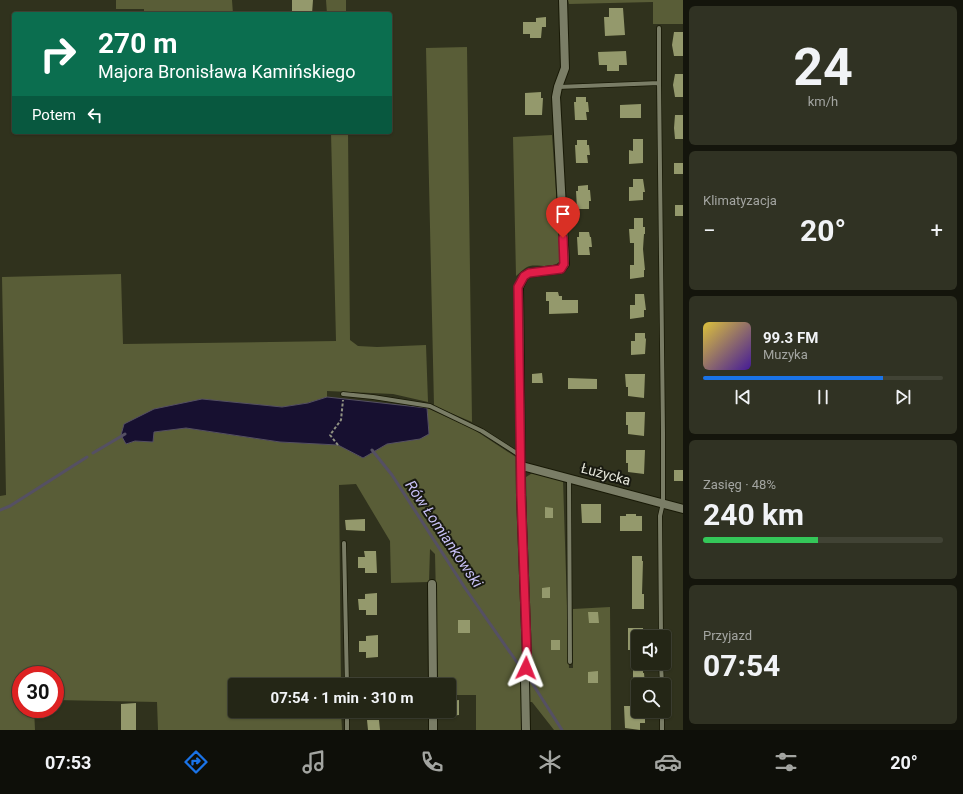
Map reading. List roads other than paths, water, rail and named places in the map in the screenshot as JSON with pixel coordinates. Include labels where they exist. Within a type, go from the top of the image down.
[{"type":"street","points":[[526,730],[525,680],[527,656],[522,525],[518,287],[524,276],[529,273],[561,269],[564,264],[556,97],[565,68],[563,0]]},
{"type":"street","name":"Łużycka","points":[[522,466],[683,509]]},
{"type":"street","points":[[432,584],[433,678]]},
{"type":"street","points":[[433,718],[433,730]]},
{"type":"lane","points":[[659,28],[663,432],[663,503],[660,516],[661,630]]},
{"type":"lane","points":[[558,87],[659,83]]},
{"type":"lane","points":[[343,394],[430,406],[482,431],[522,457]]},
{"type":"lane","points":[[569,478],[570,662]]},
{"type":"lane","points":[[344,543],[347,678]]},
{"type":"lane","points":[[347,718],[347,730]]},
{"type":"lane","points":[[662,718],[662,730]]},
{"type":"waterway","name":"Rów Łomiankowski","points":[[93,453],[125,434]]},
{"type":"waterway","name":"Rów Łomiankowski","points":[[372,450],[392,475],[465,588],[521,668]]},
{"type":"waterway","name":"Rów Łomiankowski","points":[[0,510],[10,506],[87,457]]},
{"type":"waterway","name":"Rów Łomiankowski","points":[[529,678],[562,730]]}]
